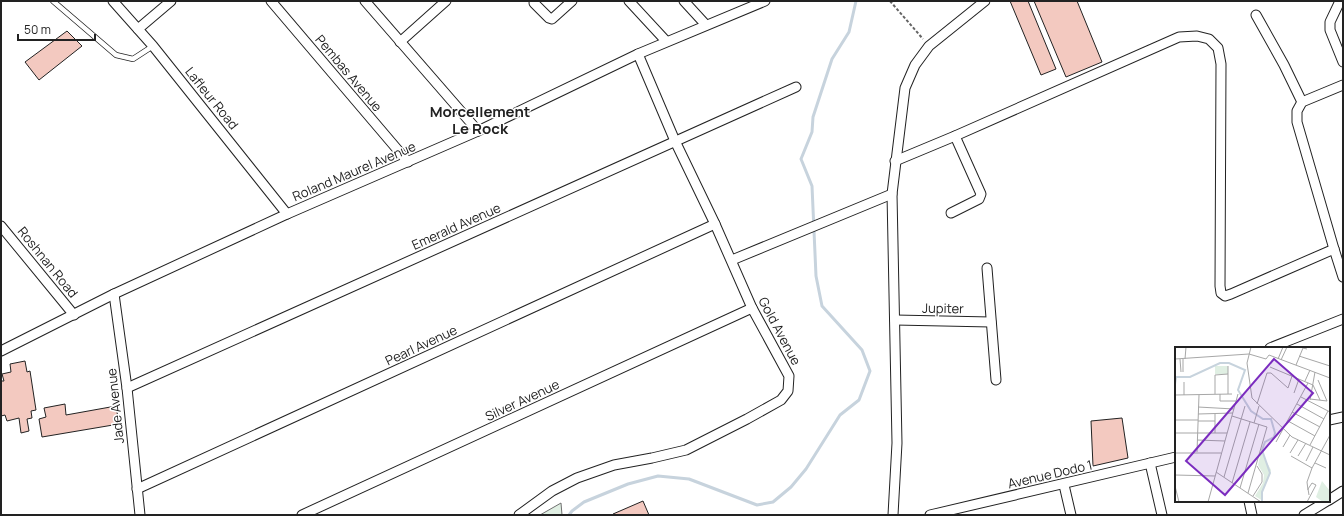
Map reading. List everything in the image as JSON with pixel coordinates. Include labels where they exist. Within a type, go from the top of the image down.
[{"type":"street","name":"Lafleur Road","points":[[113,1],[153,46],[288,214]]},
{"type":"street","points":[[138,29],[171,1]]},
{"type":"street","name":"Pembas Avenue","points":[[271,1],[408,162]]},
{"type":"street","points":[[365,1],[478,131]]},
{"type":"street","points":[[400,42],[446,1]]},
{"type":"street","points":[[534,4],[548,18],[552,19],[572,1]]},
{"type":"street","points":[[629,1],[666,41]]},
{"type":"street","points":[[684,1],[706,25]]},
{"type":"street","name":"Roland Maurel Avenue","points":[[1,351],[114,294],[288,214],[478,131],[666,41],[765,1]]},
{"type":"street","points":[[893,515],[898,444],[892,194],[905,88],[915,65],[928,46],[985,1]]},
{"type":"street","points":[[1340,1],[1330,22],[1330,30],[1343,62]]},
{"type":"street","points":[[1256,15],[1284,65],[1302,102]]},
{"type":"street","points":[[895,161],[1180,37],[1197,36],[1209,39],[1218,48],[1221,64],[1221,292],[1226,296],[1334,249]]},
{"type":"street","name":"Gold Avenue","points":[[519,515],[552,491],[577,478],[614,465],[686,450],[782,400],[788,392],[789,376],[752,308],[732,260],[675,141],[638,54]]},
{"type":"street","points":[[1343,85],[1302,102],[1297,111],[1297,122],[1343,277]]},
{"type":"street","name":"Emerald Avenue","points":[[127,388],[796,87]]},
{"type":"street","points":[[951,213],[979,200],[981,194],[955,136]]},
{"type":"street","points":[[732,260],[892,194]]},
{"type":"street","name":"Pearl Avenue","points":[[137,489],[715,224]]},
{"type":"street","name":"Roshnan Road","points":[[1,226],[74,315]]},
{"type":"street","points":[[987,268],[996,380]]},
{"type":"street","name":"Jade Avenue","points":[[114,294],[127,388],[140,515]]},
{"type":"street","name":"Silver Avenue","points":[[302,515],[752,308]]},
{"type":"street","points":[[1272,347],[1343,318]]},
{"type":"street","name":"Jupiter","points":[[895,320],[991,322]]},
{"type":"street","points":[[1330,420],[1343,417]]},
{"type":"street","name":"Avenue Dodo 1","points":[[930,515],[970,511],[1064,485],[1175,457]]},
{"type":"street","points":[[1150,463],[1162,515]]},
{"type":"street","points":[[1064,485],[1071,515]]},
{"type":"street","points":[[1330,499],[1343,491]]},
{"type":"street","points":[[1249,502],[1252,515]]},
{"type":"street","points":[[1304,515],[1325,502]]},
{"type":"lane","points":[[53,1],[116,55],[133,59],[153,46]]},
{"type":"path","points":[[890,1],[928,46]]},
{"type":"green space","points":[[561,503],[562,515],[540,515]]},
{"type":"building","points":[[1010,1],[1028,1],[1056,69],[1041,75]]},
{"type":"building","points":[[1034,1],[1077,1],[1102,62],[1066,77]]},
{"type":"building","points":[[67,31],[82,46],[39,80],[25,62]]},
{"type":"building","points":[[25,361],[27,372],[30,371],[36,410],[31,411],[32,418],[27,419],[29,431],[21,433],[19,418],[7,421],[5,415],[1,416],[1,381],[4,381],[2,374],[11,372],[10,364]]},
{"type":"building","points":[[65,404],[66,415],[116,406],[119,424],[42,437],[39,419],[46,417],[44,408]]},
{"type":"building","points":[[1122,418],[1128,458],[1093,466],[1091,421]]},
{"type":"building","points":[[643,501],[649,515],[613,514]]},
{"type":"waterway","points":[[569,515],[584,502],[628,484],[658,476],[689,479],[757,505],[773,502],[791,487],[806,469],[840,415],[859,400],[870,371],[862,350],[822,306],[816,276],[812,186],[801,159],[812,132],[813,117],[832,59],[849,32],[856,1]]},
{"type":"district","name":"Morcellement Le Rock","points":[[480,120]]}]
